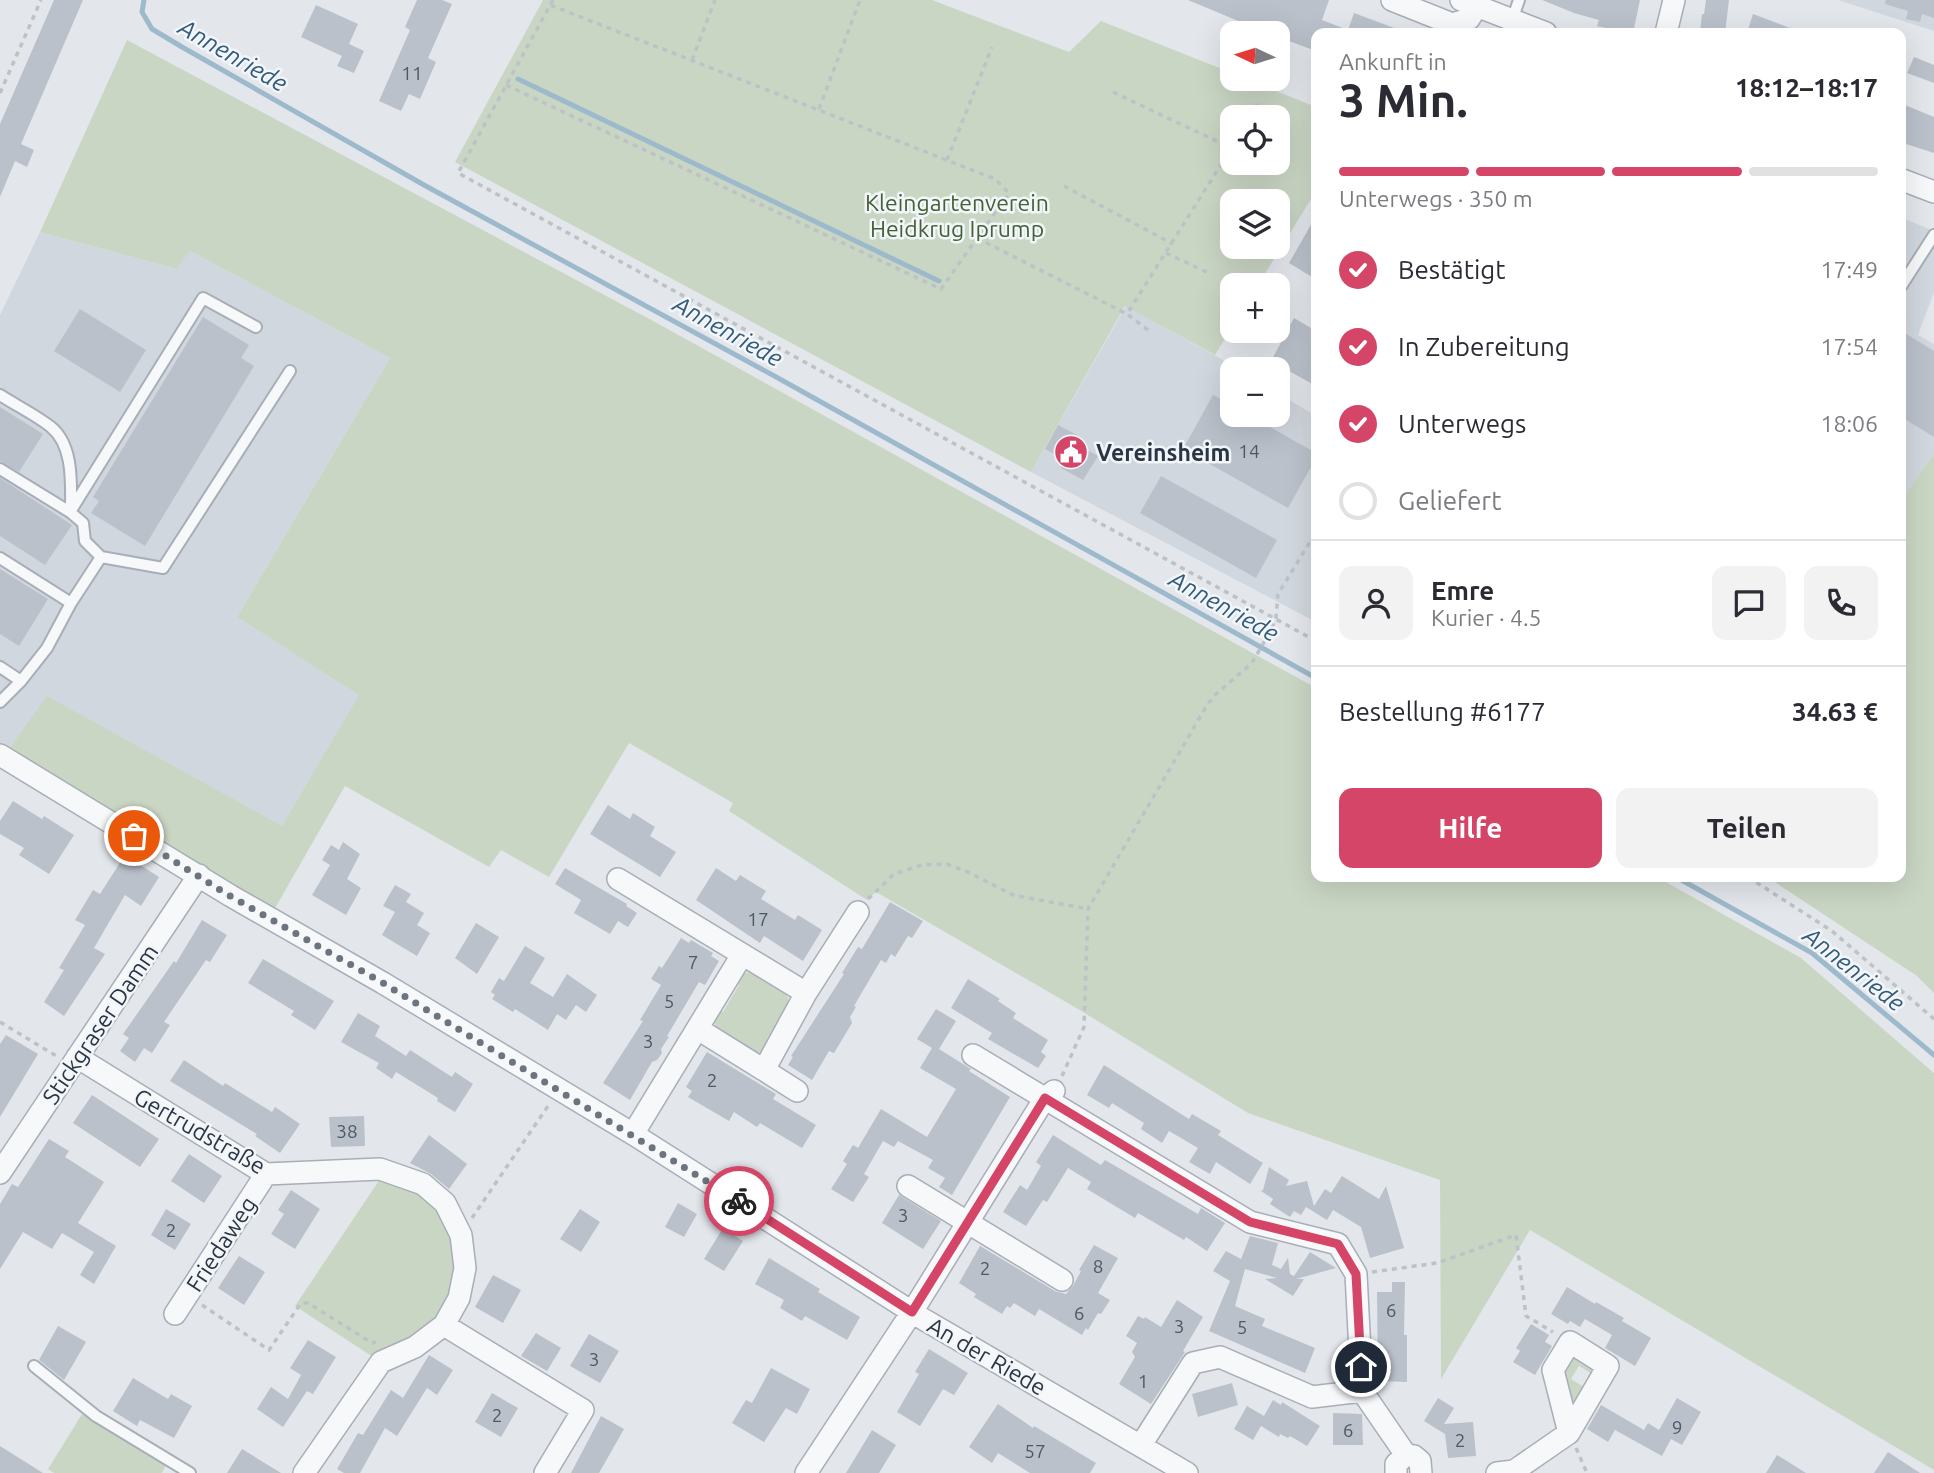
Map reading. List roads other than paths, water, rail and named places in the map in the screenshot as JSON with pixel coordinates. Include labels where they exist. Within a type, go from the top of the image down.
[{"type":"street","points":[[1392,0],[1452,24],[1469,19],[1469,3],[1534,28]]},
{"type":"street","points":[[1667,28],[1674,0]]},
{"type":"street","points":[[1906,181],[1934,192]]},
{"type":"street","name":"An der Riede","points":[[0,755],[230,896],[383,983],[633,1134],[912,1312],[1187,1473]]},
{"type":"street","name":"Stickgraser Damm","points":[[0,1173],[199,875]]},
{"type":"street","points":[[618,878],[806,993]]},
{"type":"street","points":[[764,1070],[806,993],[858,912]]},
{"type":"street","points":[[633,1134],[742,956]]},
{"type":"street","points":[[698,1029],[797,1091]]},
{"type":"street","points":[[973,1055],[1050,1094],[1250,1222],[1338,1244],[1356,1274],[1362,1391],[1401,1464],[1414,1456],[1420,1461],[1421,1473]]},
{"type":"street","name":"Gertrudstraße","points":[[74,1061],[266,1174],[380,1168],[424,1184],[445,1203],[461,1235],[465,1268],[459,1298],[444,1325],[415,1347],[381,1362],[304,1473]]},
{"type":"street","points":[[806,1473],[1050,1094]]},
{"type":"street","name":"Friedaweg","points":[[175,1314],[266,1174]]},
{"type":"street","points":[[908,1186],[1062,1280]]},
{"type":"street","points":[[444,1325],[583,1410],[545,1473]]},
{"type":"street","points":[[1497,1473],[1514,1472],[1569,1433],[1608,1366],[1570,1342],[1553,1370],[1569,1433]]},
{"type":"street","points":[[1141,1445],[1193,1363],[1220,1357],[1312,1397],[1362,1391]]},
{"type":"lane","points":[[1906,279],[1934,235]]},
{"type":"lane","points":[[71,512],[203,298],[256,327]]},
{"type":"lane","points":[[0,469],[71,512],[83,523],[85,541],[101,557],[163,568],[290,371]]},
{"type":"lane","points":[[0,396],[53,428],[65,446],[71,477],[71,512]]},
{"type":"lane","points":[[0,702],[47,649],[71,603],[101,557]]},
{"type":"lane","points":[[0,558],[71,603]]},
{"type":"lane","points":[[0,667],[21,681]]},
{"type":"lane","points":[[34,1366],[96,1416],[190,1473]]},
{"type":"waterway","name":"Annenriede","points":[[144,0],[142,12],[152,29],[182,47],[424,185],[778,378],[1311,675]]},
{"type":"waterway","points":[[518,79],[939,281]]},
{"type":"waterway","name":"Annenriede","points":[[1685,882],[1812,953],[1934,1055]]},
{"type":"place","name":"Vereinsheim","points":[[1071,452]]},
{"type":"park label","name":"Kleingartenverein Heidkrug Iprump","points":[[957,215]]}]
